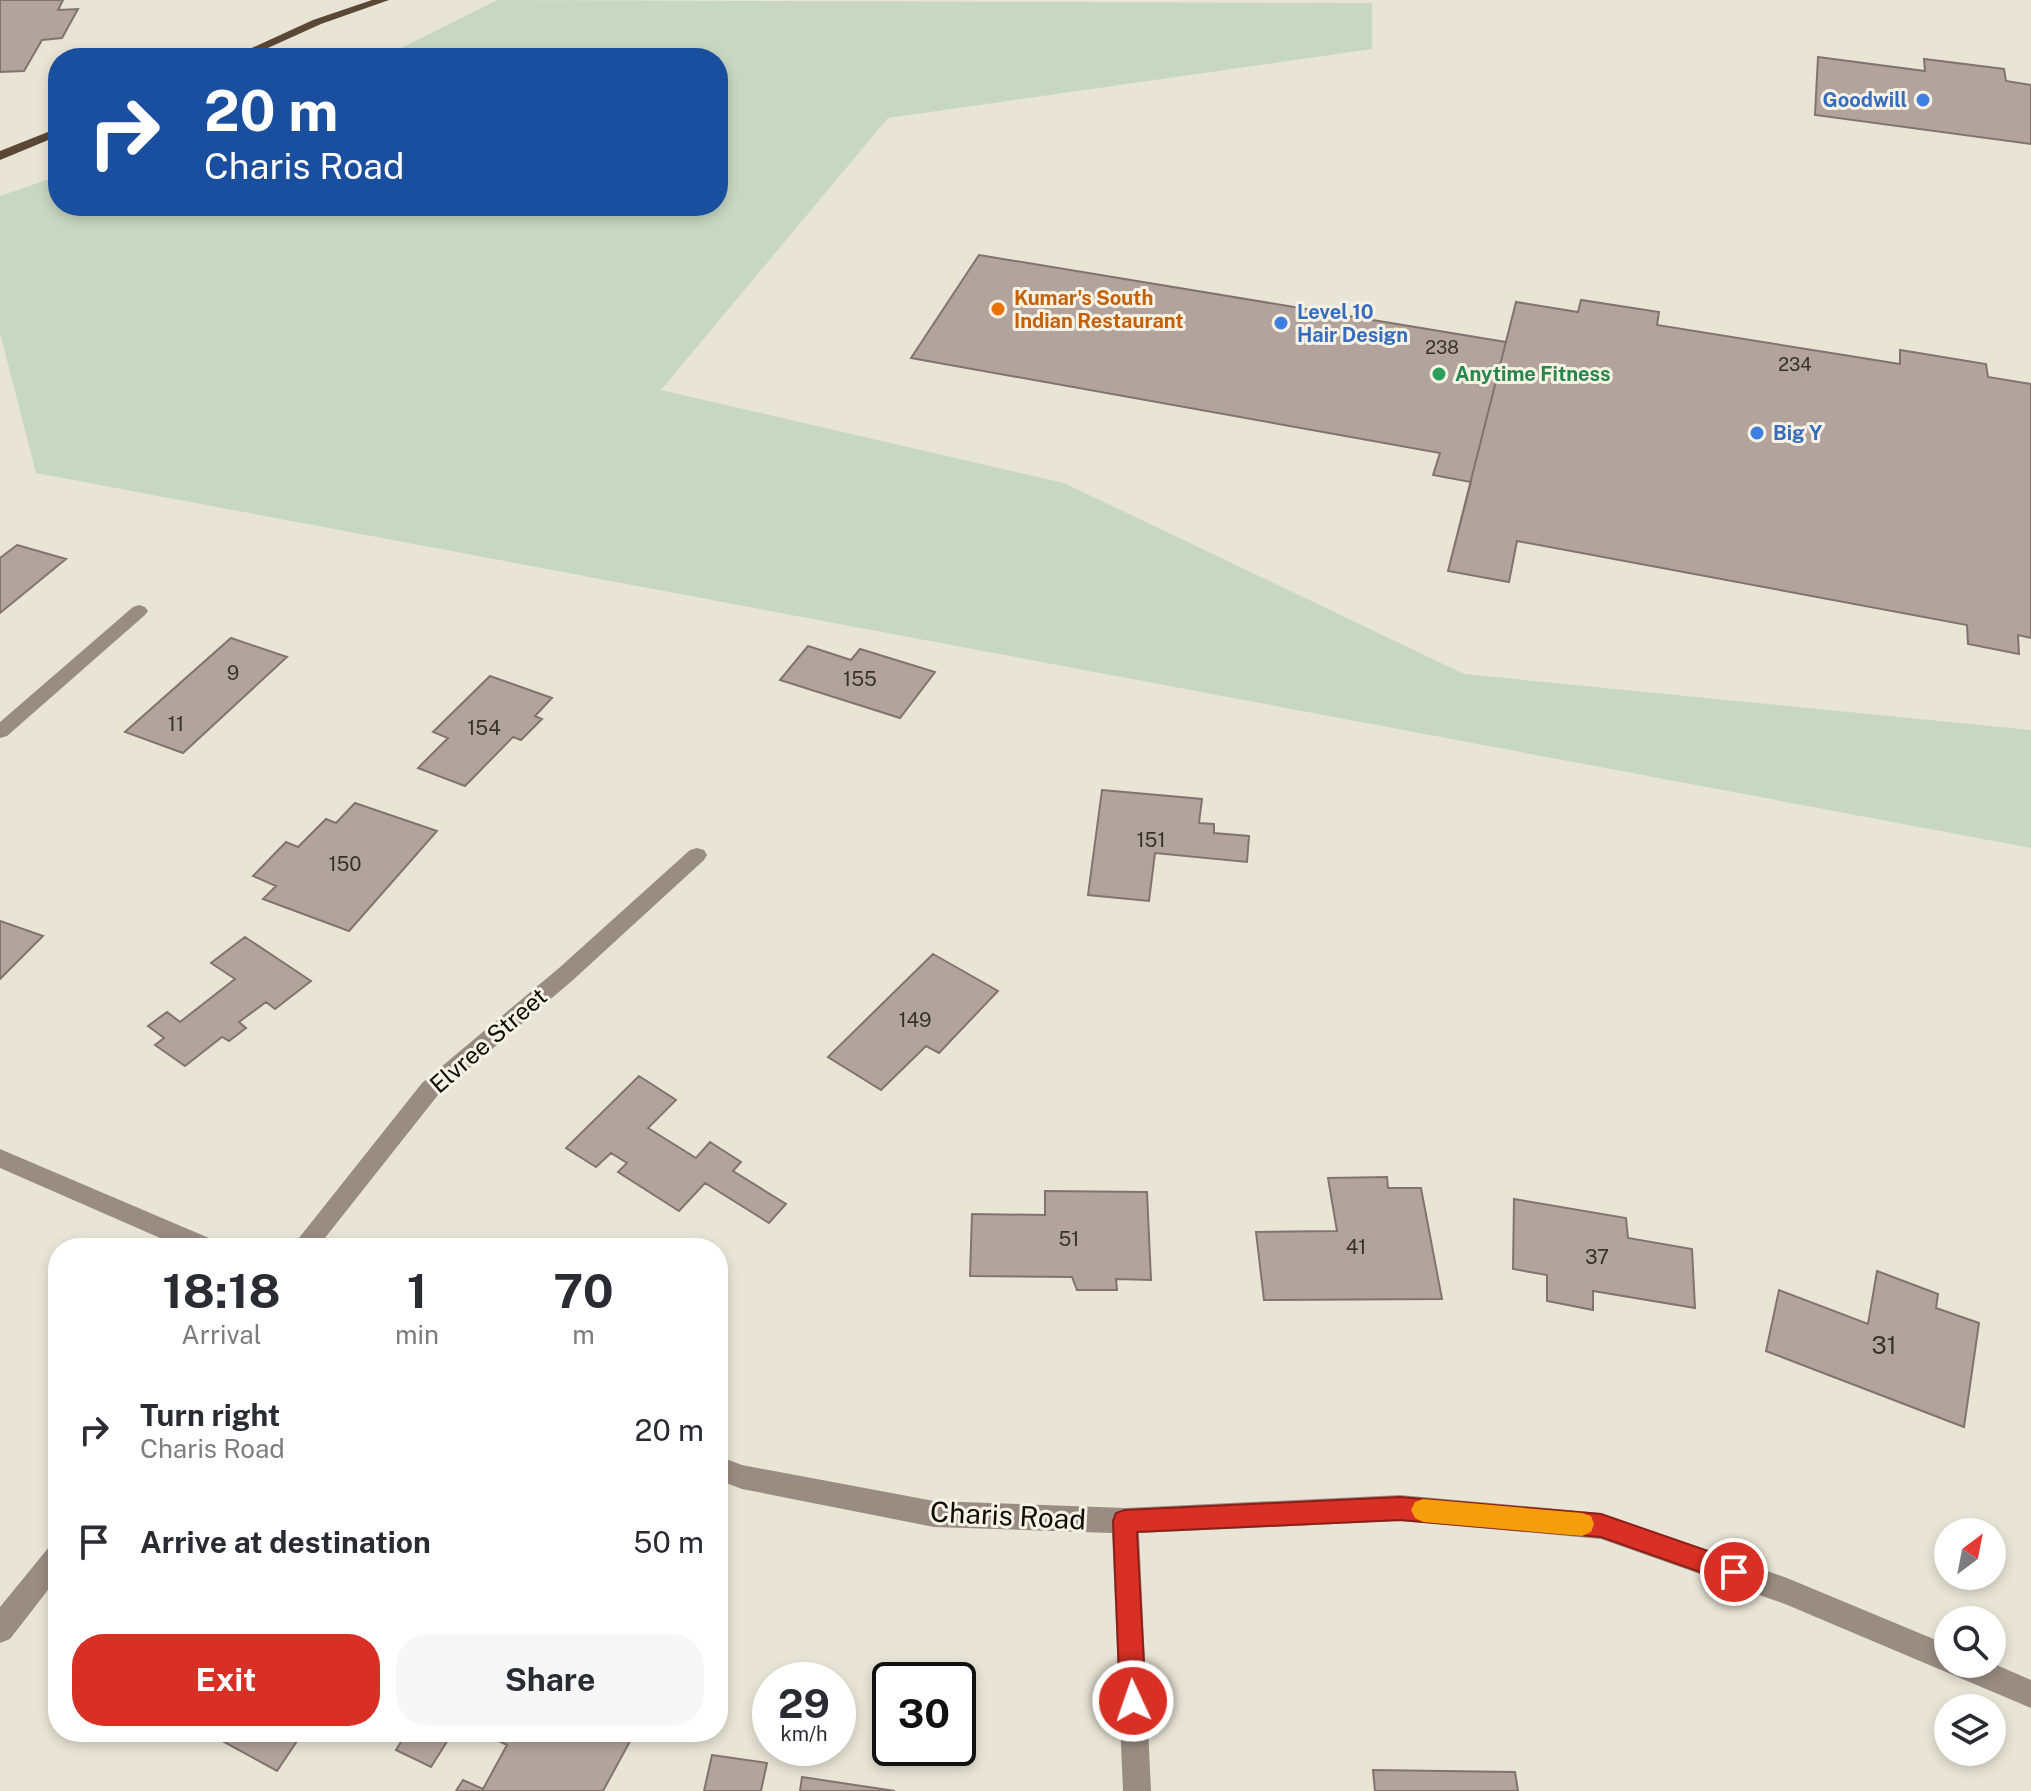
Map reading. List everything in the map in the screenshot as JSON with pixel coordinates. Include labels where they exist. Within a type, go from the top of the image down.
[{"type":"main road","points":[[317,22],[354,0]]},
{"type":"main road","points":[[258,48],[317,22],[383,0]]},
{"type":"main road","points":[[0,156],[48,136]]},
{"type":"street","points":[[0,732],[139,611]]},
{"type":"street","name":"Elvree Street","points":[[311,1238],[430,1089],[566,974],[697,855]]},
{"type":"street","points":[[0,1158],[185,1238]]},
{"type":"street","name":"Charis Road","points":[[728,1472],[934,1514],[1125,1521],[1400,1508],[1601,1526],[1787,1591],[1934,1653]]},
{"type":"street","points":[[1125,1521],[1137,1791]]},
{"type":"street","points":[[0,1629],[48,1569]]},
{"type":"street","points":[[1994,1678],[2031,1694]]},
{"type":"green space","points":[[497,0],[1372,3],[1372,49],[888,118],[661,390],[1064,483],[1464,674],[2031,730],[2031,848],[36,473],[0,333],[0,196],[48,179],[48,216],[728,216],[728,48],[401,48]]},
{"type":"building","points":[[0,0],[63,0],[58,10],[78,9],[62,38],[42,40],[24,71],[0,72]]},
{"type":"building","name":"Goodwill","points":[[1818,57],[1925,71],[1924,59],[2004,69],[2006,81],[2031,85],[2031,144],[1815,115]]},
{"type":"building","name":"Big Y","points":[[979,255],[1506,342],[1516,302],[1578,312],[1581,300],[1659,312],[1657,325],[1900,364],[1900,350],[1986,364],[1988,377],[2031,384],[2031,638],[2018,635],[2019,654],[1968,644],[1967,625],[1517,541],[1509,582],[1448,571],[1471,482],[1433,475],[1440,453],[911,358]]},
{"type":"building","name":"Big Y","points":[[1581,300],[1659,312],[1657,325],[1900,364],[1900,350],[1986,364],[1988,377],[2031,384],[2031,638],[2018,635],[2019,654],[1968,644],[1967,625],[1517,541],[1509,582],[1448,571],[1516,302],[1578,312]]},
{"type":"building","points":[[17,545],[66,559],[0,613],[0,558]]},
{"type":"building","points":[[231,638],[287,657],[183,753],[125,732]]},
{"type":"building","points":[[808,646],[851,660],[860,649],[935,672],[900,718],[780,680]]},
{"type":"building","points":[[490,676],[552,698],[535,716],[542,719],[521,740],[513,737],[465,786],[418,768],[448,738],[433,732]]},
{"type":"building","points":[[1102,790],[1202,799],[1199,823],[1214,824],[1214,833],[1249,836],[1247,862],[1155,853],[1149,901],[1088,895]]},
{"type":"building","points":[[355,803],[437,831],[349,931],[263,899],[276,886],[253,876],[286,842],[298,847],[326,819],[336,823]]},
{"type":"building","points":[[0,921],[43,936],[0,979]]},
{"type":"building","points":[[245,937],[311,981],[275,1009],[266,1002],[239,1022],[246,1028],[229,1041],[222,1037],[185,1066],[155,1045],[164,1038],[148,1026],[167,1012],[180,1022],[235,979],[211,963]]},
{"type":"building","points":[[933,954],[998,991],[939,1053],[926,1046],[881,1090],[828,1057]]},
{"type":"building","points":[[639,1076],[676,1100],[648,1128],[696,1158],[710,1142],[741,1162],[733,1171],[786,1204],[769,1223],[705,1183],[679,1211],[618,1172],[627,1163],[611,1153],[596,1167],[566,1148]]},
{"type":"building","points":[[1387,1177],[1388,1188],[1421,1188],[1442,1299],[1264,1300],[1256,1232],[1337,1231],[1328,1178]]},
{"type":"building","points":[[1045,1191],[1147,1192],[1151,1280],[1116,1279],[1117,1290],[1077,1290],[1072,1277],[970,1276],[972,1214],[1045,1215]]},
{"type":"building","points":[[1514,1199],[1626,1218],[1628,1238],[1692,1249],[1695,1308],[1593,1291],[1593,1310],[1547,1301],[1547,1275],[1513,1269]]},
{"type":"building","points":[[1877,1271],[1938,1294],[1936,1308],[1979,1323],[1964,1427],[1766,1351],[1779,1290],[1868,1324]]},
{"type":"building","points":[[224,1742],[296,1742],[277,1771]]},
{"type":"building","points":[[401,1742],[447,1742],[431,1767],[396,1750]]},
{"type":"building","points":[[501,1742],[630,1742],[603,1791],[456,1791],[463,1780],[483,1789],[507,1745]]},
{"type":"building","points":[[712,1755],[752,1761],[752,1766],[766,1766],[761,1791],[704,1791]]},
{"type":"building","points":[[1373,1770],[1515,1772],[1518,1791],[1375,1791]]},
{"type":"building","points":[[802,1777],[895,1791],[800,1791]]},
{"type":"slow traffic","points":[[1423,1510],[1582,1524]]},
{"type":"place","name":"Goodwill","points":[[1923,100]]},
{"type":"place","name":"Kumar's South Indian Restaurant","points":[[998,309]]},
{"type":"place","name":"Level 10 Hair Design","points":[[1281,323]]},
{"type":"place","name":"Anytime Fitness","points":[[1439,374]]},
{"type":"place","name":"Big Y","points":[[1757,433]]},
{"type":"route","points":[[1133,1701],[1125,1521],[1400,1508],[1601,1526],[1734,1572]]}]
